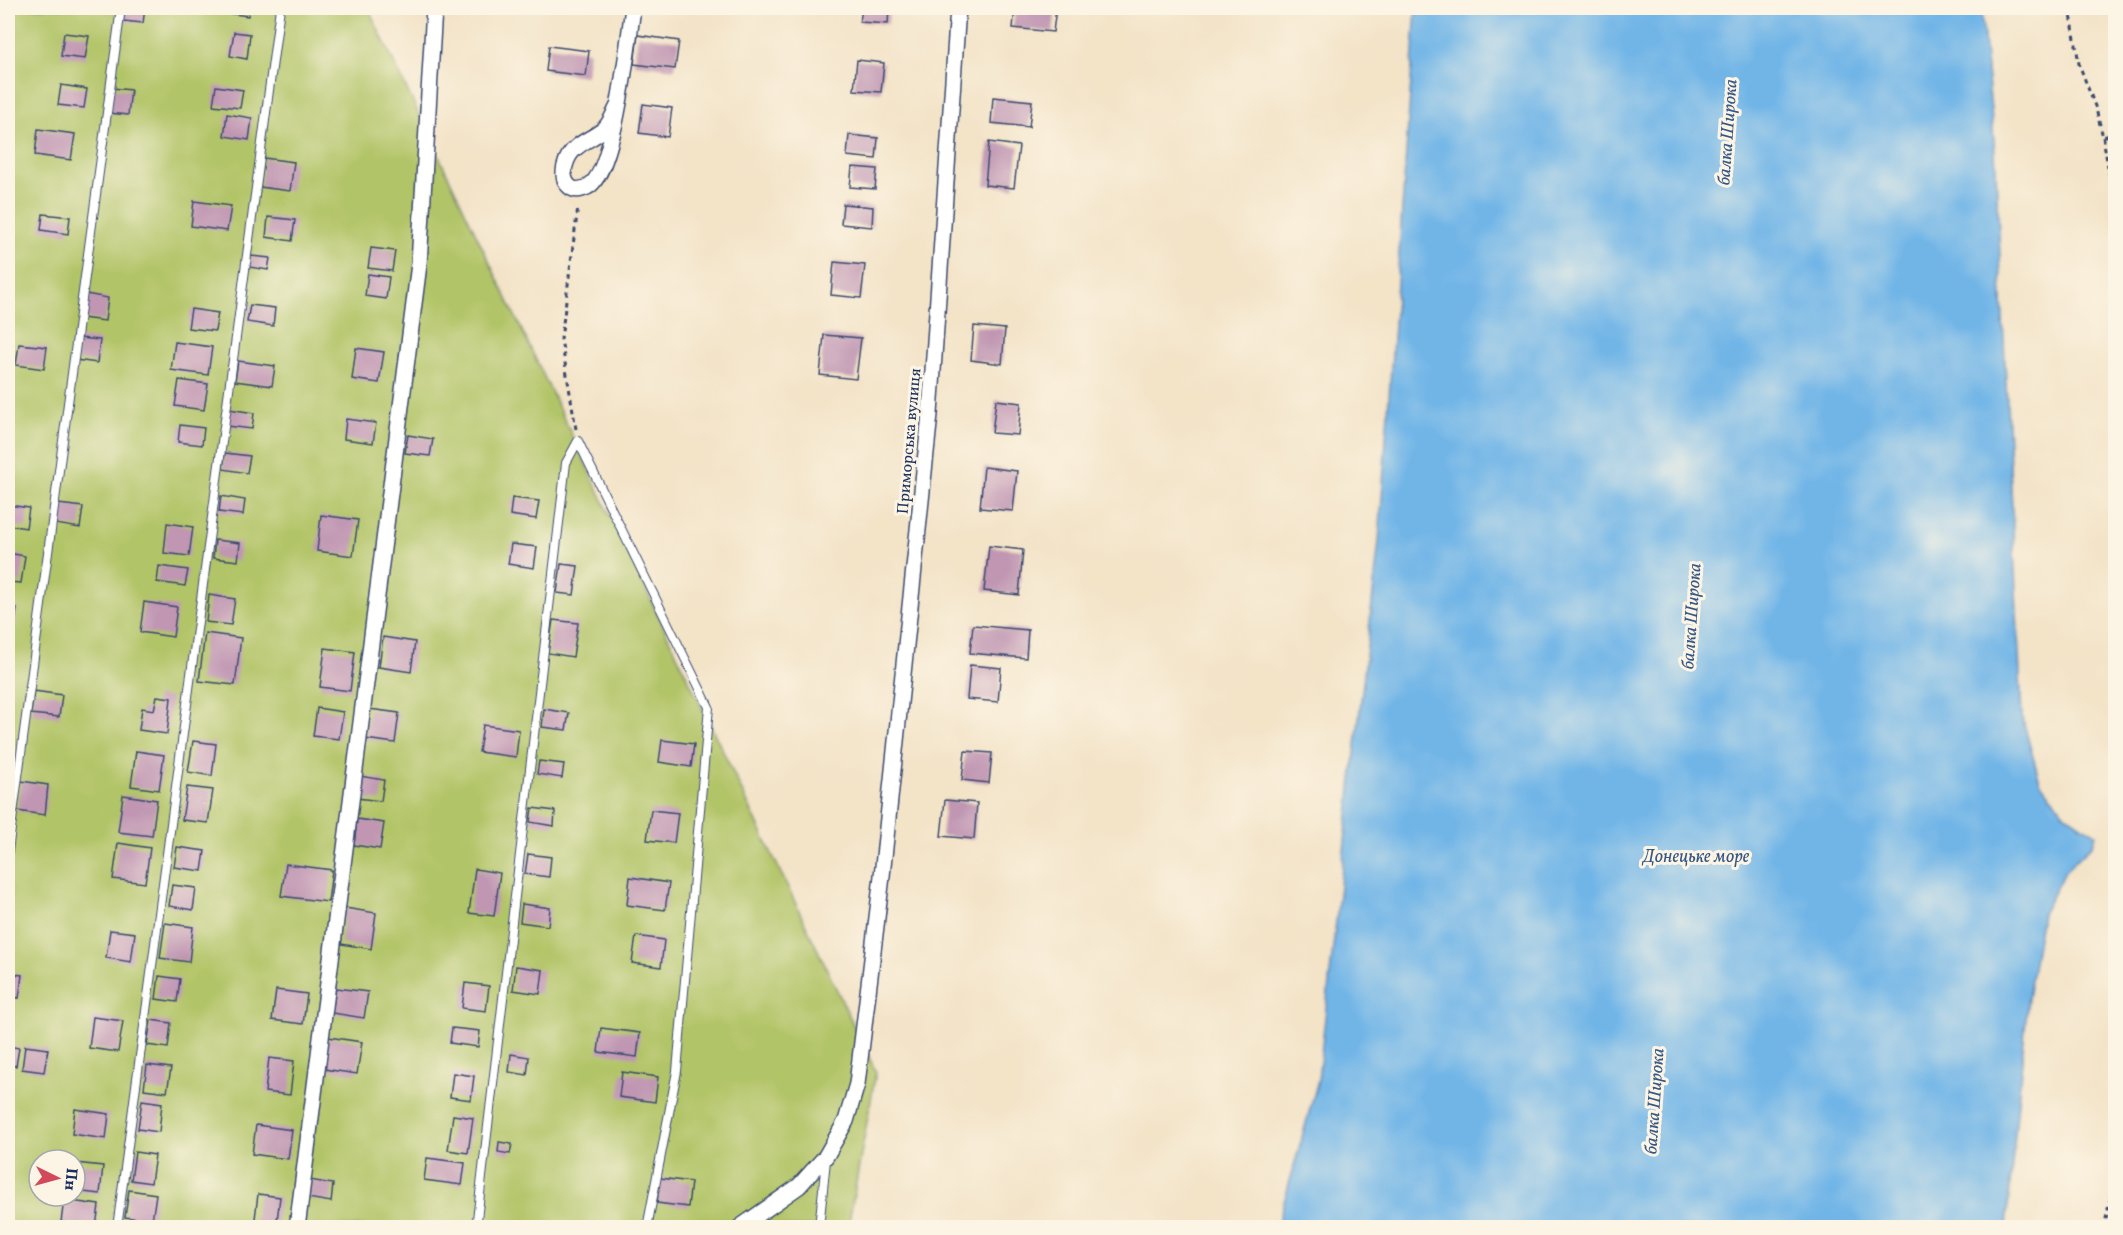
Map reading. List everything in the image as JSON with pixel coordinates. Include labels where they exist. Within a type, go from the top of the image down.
[{"type":"street","points":[[297,1227],[419,264],[434,8]]},
{"type":"street","points":[[618,106],[606,128],[576,147],[567,159],[563,172],[567,184],[573,189],[580,190],[591,186],[603,166],[614,132],[618,106],[633,8]]},
{"type":"street","name":"Приморська вулиця","points":[[739,1227],[799,1186],[826,1156],[846,1121],[857,1084],[882,876],[930,414],[958,8]]},
{"type":"lane","points":[[8,851],[121,8]]},
{"type":"lane","points":[[117,1227],[280,8]]},
{"type":"lane","points":[[476,1227],[566,463],[578,441]]},
{"type":"lane","points":[[578,441],[709,707],[677,1071],[647,1227]]},
{"type":"lane","points":[[819,1227],[826,1156]]},
{"type":"path","points":[[2070,8],[2079,64],[2096,109],[2103,137],[2115,215]]},
{"type":"path","points":[[2103,137],[2115,133]]},
{"type":"path","points":[[578,441],[561,339],[580,190]]},
{"type":"path","points":[[2103,1227],[2115,1172]]},
{"type":"green space","points":[[8,8],[368,8],[876,1072],[848,1227],[8,1227]]},
{"type":"water","name":"Донецьке море","points":[[1416,8],[1981,8],[1995,151],[2022,717],[2040,782],[2066,815],[2096,834],[2093,844],[2065,871],[2042,914],[2028,998],[2006,1227],[1277,1227],[1318,1080],[1379,541]]},
{"type":"building","points":[[125,8],[145,8],[143,23],[123,21]]},
{"type":"building","points":[[219,8],[249,8],[248,16],[219,12]]},
{"type":"building","points":[[862,8],[889,8],[888,24],[860,22]]},
{"type":"building","points":[[1015,8],[1056,8],[1053,32],[1013,28]]},
{"type":"building","points":[[234,32],[250,34],[247,59],[230,56]]},
{"type":"building","points":[[64,33],[89,36],[85,59],[61,56]]},
{"type":"building","points":[[638,35],[679,41],[675,69],[634,64]]},
{"type":"building","points":[[549,46],[589,51],[586,76],[546,71]]},
{"type":"building","points":[[857,60],[884,63],[881,92],[854,90]]},
{"type":"building","points":[[61,85],[87,89],[84,108],[58,105]]},
{"type":"building","points":[[216,86],[243,90],[240,108],[213,105]]},
{"type":"building","points":[[112,88],[131,90],[128,115],[109,113]]},
{"type":"building","points":[[993,97],[1032,101],[1029,127],[991,123]]},
{"type":"building","points":[[643,104],[672,108],[668,137],[639,133]]},
{"type":"building","points":[[227,114],[252,118],[249,140],[224,136]]},
{"type":"building","points":[[38,129],[75,134],[71,160],[35,155]]},
{"type":"building","points":[[849,135],[878,138],[876,159],[847,156]]},
{"type":"building","points":[[989,142],[1019,146],[1014,188],[985,185]]},
{"type":"building","points":[[264,158],[294,162],[290,191],[260,187]]},
{"type":"building","points":[[852,167],[877,169],[875,189],[850,187]]},
{"type":"building","points":[[194,201],[231,206],[227,231],[191,226]]},
{"type":"building","points":[[843,204],[873,207],[872,227],[841,224]]},
{"type":"building","points":[[43,214],[70,217],[68,234],[41,230]]},
{"type":"building","points":[[268,217],[295,220],[292,241],[266,237]]},
{"type":"building","points":[[371,248],[395,251],[392,271],[368,268]]},
{"type":"building","points":[[251,256],[270,258],[268,270],[249,267]]},
{"type":"building","points":[[834,262],[865,265],[861,298],[831,295]]},
{"type":"building","points":[[368,274],[389,277],[386,299],[365,296]]},
{"type":"building","points":[[86,294],[108,298],[105,321],[82,318]]},
{"type":"building","points":[[250,305],[275,308],[273,326],[247,322]]},
{"type":"building","points":[[191,309],[218,313],[215,331],[188,328]]},
{"type":"building","points":[[974,326],[1005,329],[1002,364],[971,360]]},
{"type":"building","points":[[824,335],[861,338],[856,379],[820,375]]},
{"type":"building","points":[[79,338],[100,340],[97,363],[76,360]]},
{"type":"building","points":[[175,342],[212,347],[208,375],[171,370]]},
{"type":"building","points":[[19,344],[47,347],[44,369],[16,365]]},
{"type":"building","points":[[356,348],[384,352],[379,383],[352,379]]},
{"type":"building","points":[[238,361],[275,366],[272,386],[235,381]]},
{"type":"building","points":[[179,380],[208,384],[204,410],[175,406]]},
{"type":"building","points":[[996,400],[1021,403],[1018,435],[992,433]]},
{"type":"building","points":[[229,409],[254,413],[252,429],[227,426]]},
{"type":"building","points":[[346,419],[376,423],[373,443],[344,439]]},
{"type":"building","points":[[180,425],[204,428],[202,445],[178,442]]},
{"type":"building","points":[[408,435],[433,439],[430,456],[405,453]]},
{"type":"building","points":[[225,453],[250,456],[247,473],[223,469]]},
{"type":"building","points":[[984,467],[1017,471],[1013,511],[980,508]]},
{"type":"building","points":[[221,496],[245,500],[243,515],[219,512]]},
{"type":"building","points":[[512,498],[539,501],[536,519],[510,515]]},
{"type":"building","points":[[58,504],[83,507],[80,528],[55,524]]},
{"type":"building","points":[[8,505],[29,508],[26,528],[8,525]]},
{"type":"building","points":[[321,515],[358,520],[353,556],[317,551]]},
{"type":"building","points":[[167,523],[193,527],[189,556],[164,553]]},
{"type":"building","points":[[215,540],[240,543],[238,561],[213,558]]},
{"type":"building","points":[[511,544],[537,547],[534,568],[508,564]]},
{"type":"building","points":[[989,546],[1023,550],[1019,595],[984,591]]},
{"type":"building","points":[[8,553],[25,556],[21,583],[8,582]]},
{"type":"building","points":[[561,564],[578,566],[574,595],[557,593]]},
{"type":"building","points":[[159,566],[188,570],[185,586],[157,582]]},
{"type":"building","points":[[209,595],[235,599],[231,625],[206,622]]},
{"type":"building","points":[[144,602],[177,607],[173,637],[140,632]]},
{"type":"building","points":[[8,606],[17,608],[14,629],[8,628]]},
{"type":"building","points":[[553,620],[578,623],[573,657],[548,653]]},
{"type":"building","points":[[973,625],[1028,630],[1026,658],[970,653]]},
{"type":"building","points":[[205,633],[241,638],[235,685],[199,681]]},
{"type":"building","points":[[383,637],[415,642],[411,672],[379,667]]},
{"type":"building","points":[[325,648],[355,652],[350,691],[320,687]]},
{"type":"building","points":[[970,665],[1001,668],[998,702],[967,699]]},
{"type":"building","points":[[34,691],[62,695],[59,717],[31,714]]},
{"type":"building","points":[[157,696],[171,698],[167,734],[139,730],[142,708],[154,710]]},
{"type":"building","points":[[317,708],[343,712],[339,739],[313,736]]},
{"type":"building","points":[[369,709],[399,713],[395,743],[365,739]]},
{"type":"building","points":[[544,709],[569,713],[566,730],[542,727]]},
{"type":"building","points":[[483,725],[519,730],[516,757],[479,752]]},
{"type":"building","points":[[662,740],[694,744],[691,767],[659,762]]},
{"type":"building","points":[[193,741],[216,744],[212,776],[188,772]]},
{"type":"building","points":[[136,751],[164,755],[159,790],[131,786]]},
{"type":"building","points":[[965,751],[992,753],[989,783],[962,780]]},
{"type":"building","points":[[539,761],[564,764],[562,778],[537,774]]},
{"type":"building","points":[[360,776],[384,780],[381,801],[357,798]]},
{"type":"building","points":[[21,781],[48,785],[45,815],[17,811]]},
{"type":"building","points":[[187,787],[213,790],[208,823],[182,820]]},
{"type":"building","points":[[123,795],[157,800],[152,836],[118,832]]},
{"type":"building","points":[[945,800],[977,803],[974,839],[941,836]]},
{"type":"building","points":[[532,808],[555,811],[554,826],[530,822]]},
{"type":"building","points":[[651,810],[678,813],[674,843],[647,840]]},
{"type":"building","points":[[357,819],[384,823],[380,849],[354,845]]},
{"type":"building","points":[[118,843],[150,848],[145,883],[113,879]]},
{"type":"building","points":[[177,847],[205,851],[202,871],[174,867]]},
{"type":"building","points":[[528,854],[551,857],[549,877],[525,874]]},
{"type":"building","points":[[286,864],[332,870],[328,902],[281,896]]},
{"type":"building","points":[[475,869],[500,873],[494,916],[469,913]]},
{"type":"building","points":[[630,877],[669,883],[665,910],[627,905]]},
{"type":"building","points":[[172,885],[196,888],[193,910],[169,906]]},
{"type":"building","points":[[522,904],[550,908],[548,926],[520,922]]},
{"type":"building","points":[[345,908],[376,913],[371,949],[341,944]]},
{"type":"building","points":[[165,923],[193,927],[189,962],[160,958]]},
{"type":"building","points":[[110,930],[135,933],[131,962],[106,958]]},
{"type":"building","points":[[636,936],[664,940],[661,967],[632,963]]},
{"type":"building","points":[[516,966],[543,970],[540,994],[513,990]]},
{"type":"building","points":[[8,973],[22,975],[19,998],[8,996]]},
{"type":"building","points":[[159,976],[180,979],[177,1002],[156,999]]},
{"type":"building","points":[[465,983],[489,986],[486,1011],[462,1008]]},
{"type":"building","points":[[336,988],[368,992],[364,1018],[332,1013]]},
{"type":"building","points":[[276,990],[307,994],[303,1024],[272,1020]]},
{"type":"building","points":[[93,1017],[123,1021],[118,1052],[89,1048]]},
{"type":"building","points":[[151,1020],[171,1023],[168,1048],[147,1045]]},
{"type":"building","points":[[452,1028],[480,1031],[478,1047],[450,1043]]},
{"type":"building","points":[[601,1028],[640,1033],[637,1057],[598,1052]]},
{"type":"building","points":[[328,1037],[362,1042],[357,1074],[324,1069]]},
{"type":"building","points":[[8,1046],[19,1048],[16,1066],[8,1065]]},
{"type":"building","points":[[25,1046],[48,1049],[44,1072],[22,1069]]},
{"type":"building","points":[[511,1054],[529,1057],[527,1075],[509,1072]]},
{"type":"building","points":[[269,1058],[294,1061],[290,1095],[265,1092]]},
{"type":"building","points":[[147,1065],[171,1068],[167,1092],[144,1089]]},
{"type":"building","points":[[622,1072],[658,1077],[655,1102],[619,1097]]},
{"type":"building","points":[[453,1073],[474,1076],[471,1100],[450,1097]]},
{"type":"building","points":[[142,1100],[162,1103],[159,1132],[138,1129]]},
{"type":"building","points":[[75,1109],[109,1114],[106,1139],[72,1134]]},
{"type":"building","points":[[453,1115],[473,1118],[468,1153],[448,1150]]},
{"type":"building","points":[[256,1125],[292,1130],[288,1159],[252,1154]]},
{"type":"building","points":[[499,1142],[512,1144],[510,1154],[498,1152]]},
{"type":"building","points":[[135,1152],[155,1155],[151,1183],[131,1180]]},
{"type":"building","points":[[427,1158],[465,1163],[462,1185],[424,1180]]},
{"type":"building","points":[[87,1164],[103,1166],[100,1194],[87,1192]]},
{"type":"building","points":[[660,1178],[691,1182],[688,1207],[657,1203]]},
{"type":"building","points":[[310,1180],[333,1184],[331,1202],[307,1198]]},
{"type":"building","points":[[129,1190],[156,1194],[152,1221],[125,1217]]},
{"type":"building","points":[[258,1194],[280,1197],[276,1228],[254,1227]]},
{"type":"building","points":[[87,1203],[99,1205],[96,1227],[61,1222],[63,1208],[87,1208]]},
{"type":"water label","name":"балка Широка","points":[[1727,132]]},
{"type":"water label","name":"балка Широка","points":[[1691,616]]},
{"type":"water label","name":"балка Широка","points":[[1654,1101]]}]
